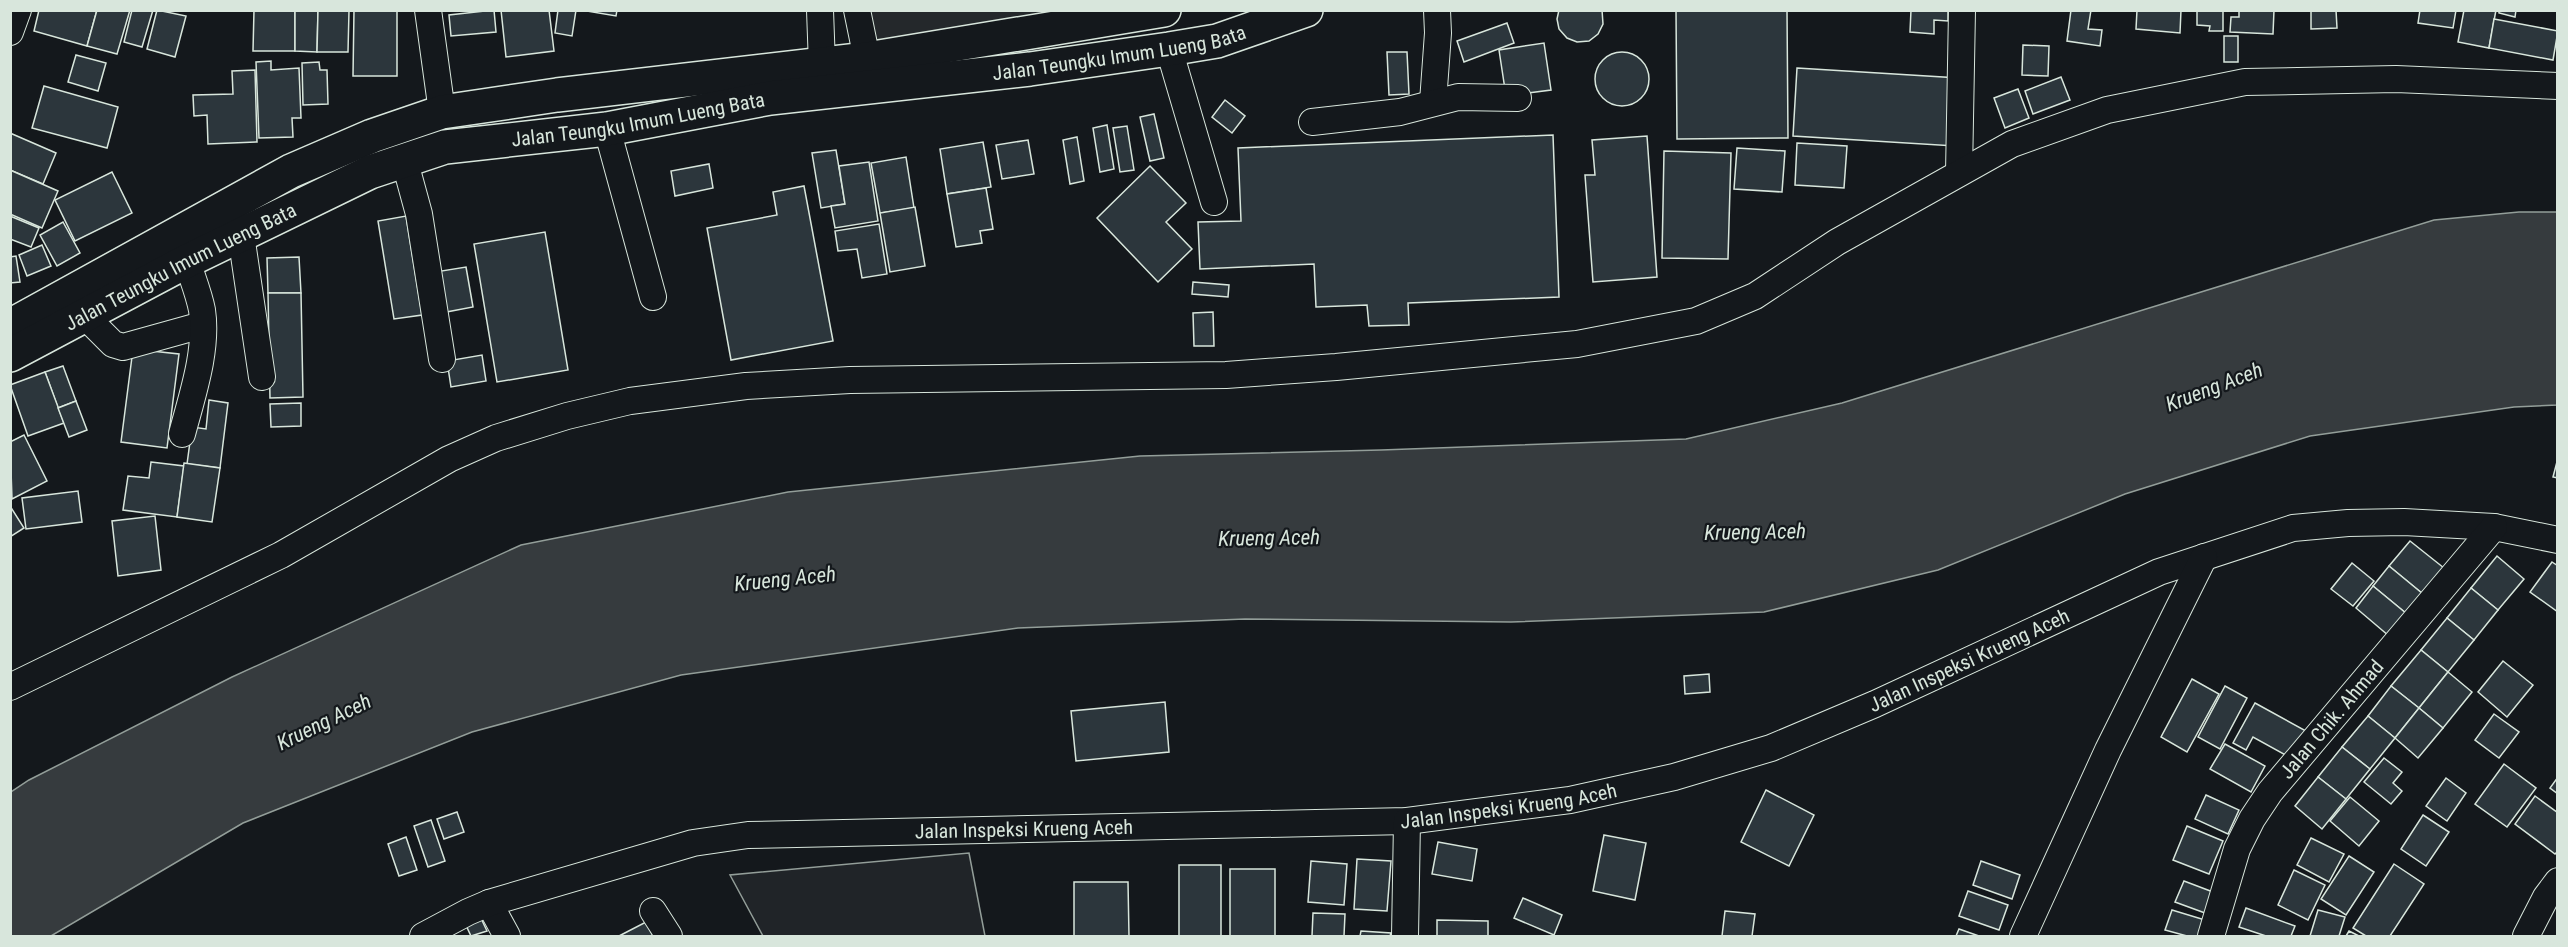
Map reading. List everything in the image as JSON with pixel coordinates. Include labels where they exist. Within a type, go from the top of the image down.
[{"type":"highway","name":"Jalan Teungku Imum Lueng Bata","points":[[10,326],[291,171],[372,136],[442,112],[557,95],[867,59],[1063,19],[1164,10]]},
{"type":"highway","name":"Jalan Teungku Imum Lueng Bata","points":[[10,355],[187,261],[370,172],[445,147],[607,129],[770,98],[1030,69],[1169,49],[1217,41],[1306,10]]},
{"type":"highway","points":[[442,112],[445,147]]},
{"type":"street","points":[[10,32],[18,10]]},
{"type":"street","points":[[428,10],[442,112]]},
{"type":"street","points":[[820,10],[822,65]]},
{"type":"street","points":[[857,10],[867,59]]},
{"type":"street","points":[[1433,102],[1438,33],[1437,10]]},
{"type":"street","points":[[1959,173],[1962,10]]},
{"type":"street","points":[[1169,49],[1214,202]]},
{"type":"street","points":[[10,687],[281,555],[449,459],[496,438],[567,416],[630,401],[746,386],[850,380],[1110,379],[1226,375],[1336,368],[1577,344],[1696,321],[1755,296],[1838,242],[2012,144],[2107,110],[2245,82],[2396,79],[2558,86]]},
{"type":"street","points":[[1312,122],[1400,112],[1433,102],[1458,98],[1518,98]]},
{"type":"street","points":[[607,129],[653,297]]},
{"type":"street","points":[[404,159],[419,214],[442,359]]},
{"type":"street","points":[[241,235],[262,377]]},
{"type":"street","points":[[182,434],[193,393],[202,325],[202,311],[187,261]]},
{"type":"street","points":[[84,315],[113,344],[123,347],[202,325]]},
{"type":"street","name":"Jalan Inspeksi Krueng Aceh","points":[[423,936],[489,903],[693,843],[748,835],[1407,821],[1570,800],[1674,777],[1771,748],[1875,704],[2159,572],[2293,528],[2348,523],[2404,522],[2494,527],[2558,540]]},
{"type":"street","name":"Jalan Chik. Ahmad","points":[[2211,936],[2237,849],[2252,819],[2270,792],[2494,527]]},
{"type":"street","points":[[2024,936],[2108,750],[2204,557]]},
{"type":"street","points":[[1405,936],[1407,821]]},
{"type":"street","points":[[2526,936],[2546,897],[2558,880]]},
{"type":"street","points":[[489,903],[507,936]]},
{"type":"street","points":[[653,910],[669,936]]},
{"type":"shaded area","points":[[1054,10],[1055,20],[867,50],[861,11]]},
{"type":"shaded area","points":[[969,853],[985,936],[763,936],[730,875]]},
{"type":"water","name":"Krueng Aceh","points":[[2519,212],[2557,212],[2557,405],[2514,407],[2310,436],[2125,494],[1938,570],[1764,612],[1511,622],[1245,619],[1018,628],[681,675],[472,732],[243,823],[51,936],[11,936],[11,792],[29,780],[232,677],[521,545],[788,492],[1140,456],[1686,439],[1842,403],[2434,220]]},
{"type":"building","points":[[39,10],[97,10],[87,46],[34,31]]},
{"type":"building","points":[[97,10],[130,10],[117,54],[87,46]]},
{"type":"building","points":[[132,10],[153,10],[142,47],[124,42]]},
{"type":"building","points":[[157,10],[186,16],[175,57],[147,49]]},
{"type":"building","points":[[254,10],[295,10],[295,51],[253,51]]},
{"type":"building","points":[[295,10],[318,10],[317,52],[295,51]]},
{"type":"building","points":[[318,10],[349,11],[348,52],[317,52]]},
{"type":"building","points":[[354,10],[397,10],[397,76],[353,76]]},
{"type":"building","points":[[494,10],[496,32],[451,36],[449,15]]},
{"type":"building","points":[[501,10],[549,10],[554,51],[506,57]]},
{"type":"building","points":[[558,10],[576,10],[572,36],[555,33]]},
{"type":"building","points":[[581,10],[617,10],[616,16]]},
{"type":"building","points":[[1559,10],[1602,10],[1603,24],[1598,34],[1589,41],[1577,42],[1567,38],[1559,29],[1557,19]]},
{"type":"building","points":[[1676,10],[1787,10],[1788,138],[1677,139]]},
{"type":"building","points":[[1911,10],[1948,10],[1948,21],[1934,20],[1934,34],[1910,32]]},
{"type":"building","points":[[2071,10],[2091,10],[2088,29],[2102,30],[2100,46],[2067,41]]},
{"type":"building","points":[[2137,10],[2181,10],[2180,33],[2136,29]]},
{"type":"building","points":[[2197,10],[2223,10],[2223,31],[2209,31],[2210,26],[2197,25]]},
{"type":"building","points":[[2239,10],[2274,10],[2273,34],[2230,32],[2231,17],[2239,17]]},
{"type":"building","points":[[2311,10],[2336,10],[2337,28],[2311,29]]},
{"type":"building","points":[[2420,10],[2456,10],[2453,28],[2418,23]]},
{"type":"building","points":[[2464,10],[2496,10],[2489,48],[2458,42]]},
{"type":"building","points":[[2499,10],[2516,10],[2515,17],[2499,13]]},
{"type":"building","points":[[2494,19],[2558,31],[2553,60],[2489,48]]},
{"type":"building","points":[[1507,23],[1514,43],[1464,62],[1457,41]]},
{"type":"building","points":[[2224,36],[2238,36],[2238,62],[2224,62]]},
{"type":"building","points":[[1544,43],[1551,90],[1506,96],[1499,50]]},
{"type":"building","points":[[2023,45],[2049,46],[2048,76],[2022,75]]},
{"type":"building","points":[[1387,52],[1407,52],[1409,94],[1389,95]]},
{"type":"building","points":[[1617,52],[1627,52],[1637,56],[1645,64],[1649,79],[1645,94],[1637,102],[1627,106],[1617,106],[1607,102],[1599,94],[1595,84],[1595,74],[1599,64],[1607,56]]},
{"type":"building","points":[[76,55],[106,63],[98,91],[68,82]]},
{"type":"building","points":[[271,61],[271,70],[299,68],[301,118],[292,118],[293,137],[259,138],[256,62]]},
{"type":"building","points":[[319,62],[320,70],[327,70],[328,104],[303,105],[302,63]]},
{"type":"building","points":[[1797,68],[1959,78],[1955,146],[1793,136]]},
{"type":"building","points":[[255,70],[257,142],[208,144],[207,115],[194,116],[193,95],[233,94],[232,71]]},
{"type":"building","points":[[2061,77],[2070,100],[2033,114],[2025,91]]},
{"type":"building","points":[[44,86],[118,107],[107,148],[32,128]]},
{"type":"building","points":[[2018,89],[2029,118],[2005,128],[1994,98]]},
{"type":"building","points":[[1225,100],[1245,116],[1232,133],[1212,117]]},
{"type":"building","points":[[1154,114],[1164,158],[1150,161],[1140,117]]},
{"type":"building","points":[[1107,125],[1114,169],[1100,172],[1093,128]]},
{"type":"building","points":[[1127,126],[1134,170],[1120,172],[1113,128]]},
{"type":"building","points":[[10,133],[56,153],[43,184],[10,170]]},
{"type":"building","points":[[1553,135],[1559,297],[1408,303],[1409,325],[1369,326],[1367,305],[1316,307],[1314,264],[1200,269],[1198,222],[1241,221],[1238,148]]},
{"type":"building","points":[[1647,136],[1657,277],[1593,282],[1585,175],[1595,175],[1592,140]]},
{"type":"building","points":[[1077,137],[1084,181],[1070,184],[1063,140]]},
{"type":"building","points":[[1028,140],[1034,174],[1002,179],[996,145]]},
{"type":"building","points":[[983,142],[991,187],[947,194],[940,149]]},
{"type":"building","points":[[1797,143],[1847,146],[1844,188],[1795,185]]},
{"type":"building","points":[[1737,148],[1785,151],[1782,192],[1734,189]]},
{"type":"building","points":[[836,150],[845,204],[821,208],[812,153]]},
{"type":"building","points":[[1664,151],[1731,153],[1728,259],[1662,258]]},
{"type":"building","points":[[906,157],[914,208],[880,213],[871,163]]},
{"type":"building","points":[[869,162],[878,221],[835,228],[831,206],[845,204],[839,166]]},
{"type":"building","points":[[709,164],[713,188],[675,196],[671,171]]},
{"type":"building","points":[[1150,166],[1186,203],[1166,222],[1192,249],[1158,282],[1097,218]]},
{"type":"building","points":[[10,170],[58,191],[42,228],[10,214]]},
{"type":"building","points":[[112,172],[132,213],[75,241],[55,200]]},
{"type":"building","points":[[804,186],[833,341],[731,360],[707,228],[777,215],[773,192]]},
{"type":"building","points":[[986,188],[993,229],[980,231],[982,243],[956,247],[947,194]]},
{"type":"building","points":[[915,207],[925,266],[890,272],[880,213]]},
{"type":"building","points":[[10,216],[39,228],[31,247],[10,239]]},
{"type":"building","points":[[406,216],[422,315],[394,319],[378,221]]},
{"type":"building","points":[[63,222],[80,253],[57,266],[40,235]]},
{"type":"building","points":[[879,224],[887,274],[862,278],[857,249],[838,251],[835,231]]},
{"type":"building","points":[[545,232],[568,370],[497,382],[474,244]]},
{"type":"building","points":[[42,245],[51,266],[27,276],[19,255]]},
{"type":"building","points":[[16,256],[20,282],[10,283],[10,257]]},
{"type":"building","points":[[299,257],[301,293],[268,293],[267,258]]},
{"type":"building","points":[[466,267],[473,307],[441,313],[435,272]]},
{"type":"building","points":[[1193,282],[1229,285],[1228,297],[1192,294]]},
{"type":"building","points":[[268,293],[301,293],[303,397],[270,398]]},
{"type":"building","points":[[1213,312],[1214,346],[1194,346],[1193,313]]},
{"type":"building","points":[[133,349],[179,354],[167,448],[121,442]]},
{"type":"building","points":[[482,355],[486,381],[451,387],[447,361]]},
{"type":"building","points":[[63,366],[76,401],[58,408],[45,372]]},
{"type":"building","points":[[45,372],[64,423],[28,436],[10,385]]},
{"type":"building","points":[[209,400],[228,403],[220,468],[187,464],[192,427],[206,429]]},
{"type":"building","points":[[76,401],[87,430],[69,437],[58,408]]},
{"type":"building","points":[[301,403],[301,426],[271,427],[270,404]]},
{"type":"building","points":[[24,435],[47,481],[12,499],[10,442]]},
{"type":"building","points":[[2558,458],[2558,478],[2553,477]]},
{"type":"building","points":[[151,462],[184,466],[177,517],[123,510],[128,476],[149,478]]},
{"type":"building","points":[[184,463],[220,468],[212,522],[177,517]]},
{"type":"building","points":[[78,491],[82,522],[26,529],[22,498]]},
{"type":"building","points":[[10,506],[24,528],[10,537]]},
{"type":"building","points":[[155,516],[161,570],[118,576],[112,521]]},
{"type":"building","points":[[2410,541],[2444,568],[2423,594],[2389,566]]},
{"type":"building","points":[[2497,556],[2524,579],[2498,610],[2471,588]]},
{"type":"building","points":[[2552,562],[2558,566],[2558,612],[2530,592]]},
{"type":"building","points":[[2352,563],[2374,581],[2353,606],[2331,589]]},
{"type":"building","points":[[2389,566],[2423,594],[2407,614],[2373,586]]},
{"type":"building","points":[[2373,586],[2407,614],[2389,636],[2356,608]]},
{"type":"building","points":[[2471,588],[2498,610],[2474,640],[2447,618]]},
{"type":"building","points":[[2447,618],[2474,640],[2448,672],[2421,650]]},
{"type":"building","points":[[2421,650],[2448,672],[2419,708],[2391,686]]},
{"type":"building","points":[[2503,661],[2533,685],[2507,717],[2478,692]]},
{"type":"building","points":[[2448,672],[2472,692],[2443,728],[2419,708]]},
{"type":"building","points":[[1709,674],[1710,692],[1685,694],[1684,676]]},
{"type":"building","points":[[2192,679],[2219,694],[2187,752],[2161,737]]},
{"type":"building","points":[[2225,686],[2247,698],[2220,749],[2198,737]]},
{"type":"building","points":[[2391,686],[2419,708],[2395,738],[2368,716]]},
{"type":"building","points":[[1165,702],[1169,752],[1076,761],[1071,711]]},
{"type":"building","points":[[2255,703],[2306,731],[2291,758],[2253,737],[2246,750],[2233,743]]},
{"type":"building","points":[[2419,708],[2443,728],[2418,758],[2395,738]]},
{"type":"building","points":[[2494,714],[2519,732],[2499,758],[2475,740]]},
{"type":"building","points":[[2368,716],[2395,738],[2370,769],[2342,747]]},
{"type":"building","points":[[2225,744],[2265,766],[2251,792],[2210,769]]},
{"type":"building","points":[[2342,747],[2370,769],[2346,799],[2318,777]]},
{"type":"building","points":[[2384,758],[2402,772],[2393,783],[2402,791],[2391,804],[2364,782]]},
{"type":"building","points":[[2504,764],[2536,788],[2507,827],[2475,804]]},
{"type":"building","points":[[2318,777],[2346,799],[2322,829],[2295,806]]},
{"type":"building","points":[[2558,777],[2558,794],[2550,788]]},
{"type":"building","points":[[2446,778],[2466,793],[2447,821],[2426,806]]},
{"type":"building","points":[[1766,790],[1814,815],[1789,866],[1741,842]]},
{"type":"building","points":[[2206,795],[2239,810],[2228,834],[2195,819]]},
{"type":"building","points":[[2535,796],[2558,813],[2558,851],[2555,854],[2515,824]]},
{"type":"building","points":[[2350,797],[2379,821],[2359,846],[2330,821]]},
{"type":"building","points":[[457,812],[464,832],[444,839],[437,819]]},
{"type":"building","points":[[2423,815],[2449,832],[2426,866],[2401,849]]},
{"type":"building","points":[[431,820],[445,861],[428,867],[414,826]]},
{"type":"building","points":[[2187,826],[2223,841],[2209,874],[2173,860]]},
{"type":"building","points":[[1604,835],[1646,843],[1635,900],[1593,891]]},
{"type":"building","points":[[406,837],[417,870],[399,876],[388,844]]},
{"type":"building","points":[[2311,838],[2344,854],[2329,882],[2297,865]]},
{"type":"building","points":[[1438,842],[1477,849],[1472,881],[1432,874]]},
{"type":"building","points":[[2349,856],[2374,872],[2346,915],[2321,899]]},
{"type":"building","points":[[1357,859],[1391,861],[1387,911],[1354,909]]},
{"type":"building","points":[[1311,861],[1347,864],[1344,905],[1308,902]]},
{"type":"building","points":[[1981,861],[2020,875],[2012,899],[1973,885]]},
{"type":"building","points":[[2394,864],[2424,884],[2390,936],[2366,936],[2353,928]]},
{"type":"building","points":[[1179,865],[1221,865],[1221,936],[1179,936]]},
{"type":"building","points":[[1230,869],[1275,869],[1275,936],[1230,936]]},
{"type":"building","points":[[2294,870],[2325,885],[2308,920],[2278,905]]},
{"type":"building","points":[[2184,881],[2213,892],[2205,913],[2175,902]]},
{"type":"building","points":[[1074,882],[1128,882],[1129,936],[1074,936]]},
{"type":"building","points":[[1968,891],[2008,905],[1999,930],[1959,916]]},
{"type":"building","points":[[1523,898],[1562,915],[1554,935],[1514,918]]},
{"type":"building","points":[[2246,908],[2295,926],[2291,936],[2266,936],[2239,927]]},
{"type":"building","points":[[2172,910],[2205,920],[2200,936],[2187,936],[2165,930]]},
{"type":"building","points":[[2318,910],[2345,917],[2339,936],[2310,936]]},
{"type":"building","points":[[1725,911],[1755,914],[1752,936],[1722,936]]},
{"type":"building","points":[[1313,913],[1345,914],[1344,936],[1312,936]]},
{"type":"building","points":[[479,914],[487,931],[471,936],[464,921]]},
{"type":"building","points":[[1437,920],[1488,921],[1488,936],[1437,936]]},
{"type":"building","points":[[646,922],[653,936],[619,936]]},
{"type":"building","points":[[1959,929],[1979,936],[1956,936]]},
{"type":"building","points":[[1361,931],[1391,933],[1390,936],[1360,936]]},
{"type":"building","points":[[2349,931],[2359,936],[2346,936]]}]
